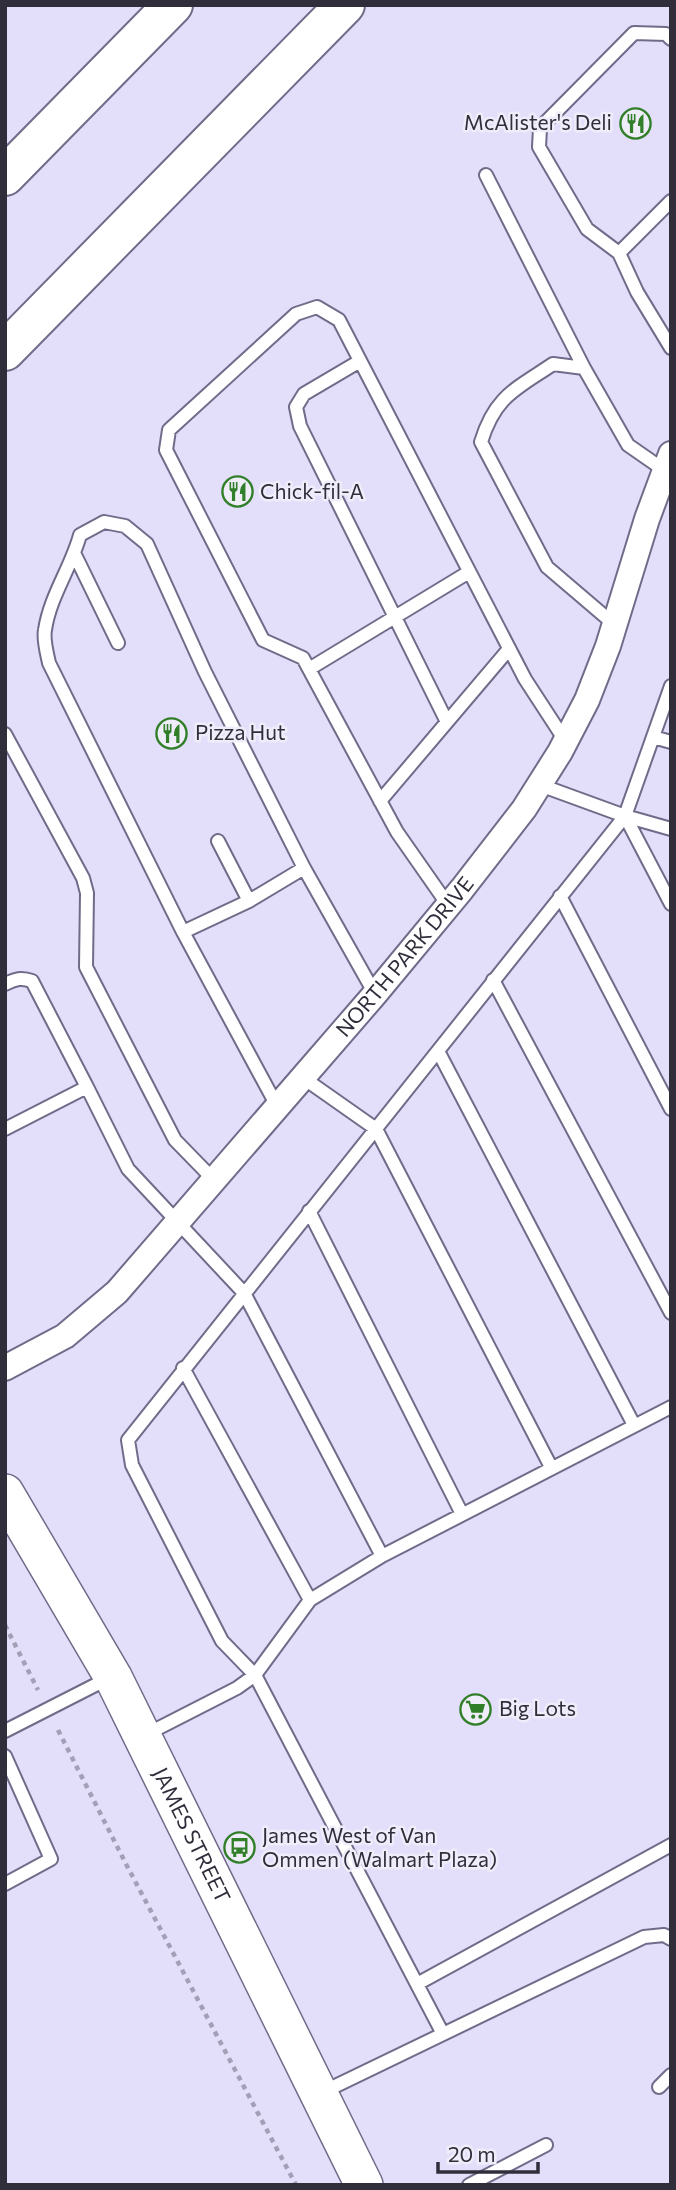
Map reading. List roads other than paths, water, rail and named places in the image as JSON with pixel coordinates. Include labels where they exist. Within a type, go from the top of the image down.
[{"type":"highway","points":[[5,176],[173,5]]},
{"type":"highway","points":[[5,351],[345,5]]},
{"type":"street","name":"NORTH PARK DRIVE","points":[[5,1368],[65,1336],[117,1292],[301,1076],[375,994],[516,819],[566,742],[587,700],[615,625],[667,462]]},
{"type":"street","name":"JAMES STREET","points":[[5,1493],[113,1677],[364,2185]]},
{"type":"lane","points":[[671,39],[666,34],[635,33],[540,128],[539,147],[587,229],[620,253],[637,292],[671,348]]},
{"type":"lane","points":[[486,175],[584,368],[628,445],[667,462]]},
{"type":"lane","points":[[620,253],[671,201]]},
{"type":"lane","points":[[448,905],[397,832],[303,659],[263,640],[166,450],[169,430],[296,314],[317,307],[339,320],[525,679],[566,742]]},
{"type":"lane","points":[[360,361],[304,394],[296,407],[300,426],[447,722]]},
{"type":"lane","points":[[584,368],[553,364],[502,399],[487,423],[481,442],[547,567],[615,625]]},
{"type":"lane","points":[[276,1105],[183,932],[49,663],[44,633],[51,603],[75,555],[80,535],[104,522],[125,526],[147,544],[205,672],[304,868],[375,994]]},
{"type":"lane","points":[[75,555],[118,643]]},
{"type":"lane","points":[[309,669],[469,572]]},
{"type":"lane","points":[[380,801],[509,649]]},
{"type":"lane","points":[[443,2034],[255,1675],[222,1641],[132,1465],[128,1440],[625,816],[671,686]]},
{"type":"lane","points":[[5,734],[83,878],[87,893],[86,967],[174,1140],[213,1179]]},
{"type":"lane","points":[[653,737],[671,742]]},
{"type":"lane","points":[[540,785],[671,830]]},
{"type":"lane","points":[[625,816],[671,904]]},
{"type":"lane","points":[[218,841],[249,901]]},
{"type":"lane","points":[[183,932],[249,901],[304,868]]},
{"type":"lane","points":[[560,896],[671,1109]]},
{"type":"lane","points":[[5,984],[16,978],[32,981],[128,1169],[244,1293],[382,1556]]},
{"type":"lane","points":[[493,980],[671,1313]]},
{"type":"lane","points":[[438,1051],[634,1426]]},
{"type":"lane","points":[[301,1076],[376,1129],[551,1467]]},
{"type":"lane","points":[[5,1129],[87,1087]]},
{"type":"lane","points":[[309,1211],[462,1514]]},
{"type":"lane","points":[[183,1368],[310,1601]]},
{"type":"lane","points":[[143,1736],[237,1688],[255,1675],[310,1601],[382,1556],[671,1406]]},
{"type":"lane","points":[[5,1731],[113,1677]]},
{"type":"lane","points":[[5,1756],[51,1859],[5,1884]]},
{"type":"lane","points":[[417,1984],[671,1845]]},
{"type":"lane","points":[[319,2094],[644,1937],[664,1935],[671,1939]]},
{"type":"lane","points":[[659,2087],[671,2075]]},
{"type":"lane","points":[[469,2185],[546,2145]]},
{"type":"place","name":"McAlister's Deli","points":[[635,123]]},
{"type":"place","name":"Chick-fil-A","points":[[237,492]]},
{"type":"place","name":"Pizza Hut","points":[[172,733]]},
{"type":"place","name":"Big Lots","points":[[476,1709]]},
{"type":"place","name":"James West of Van Ommen (Walmart Plaza)","points":[[239,1848]]}]
